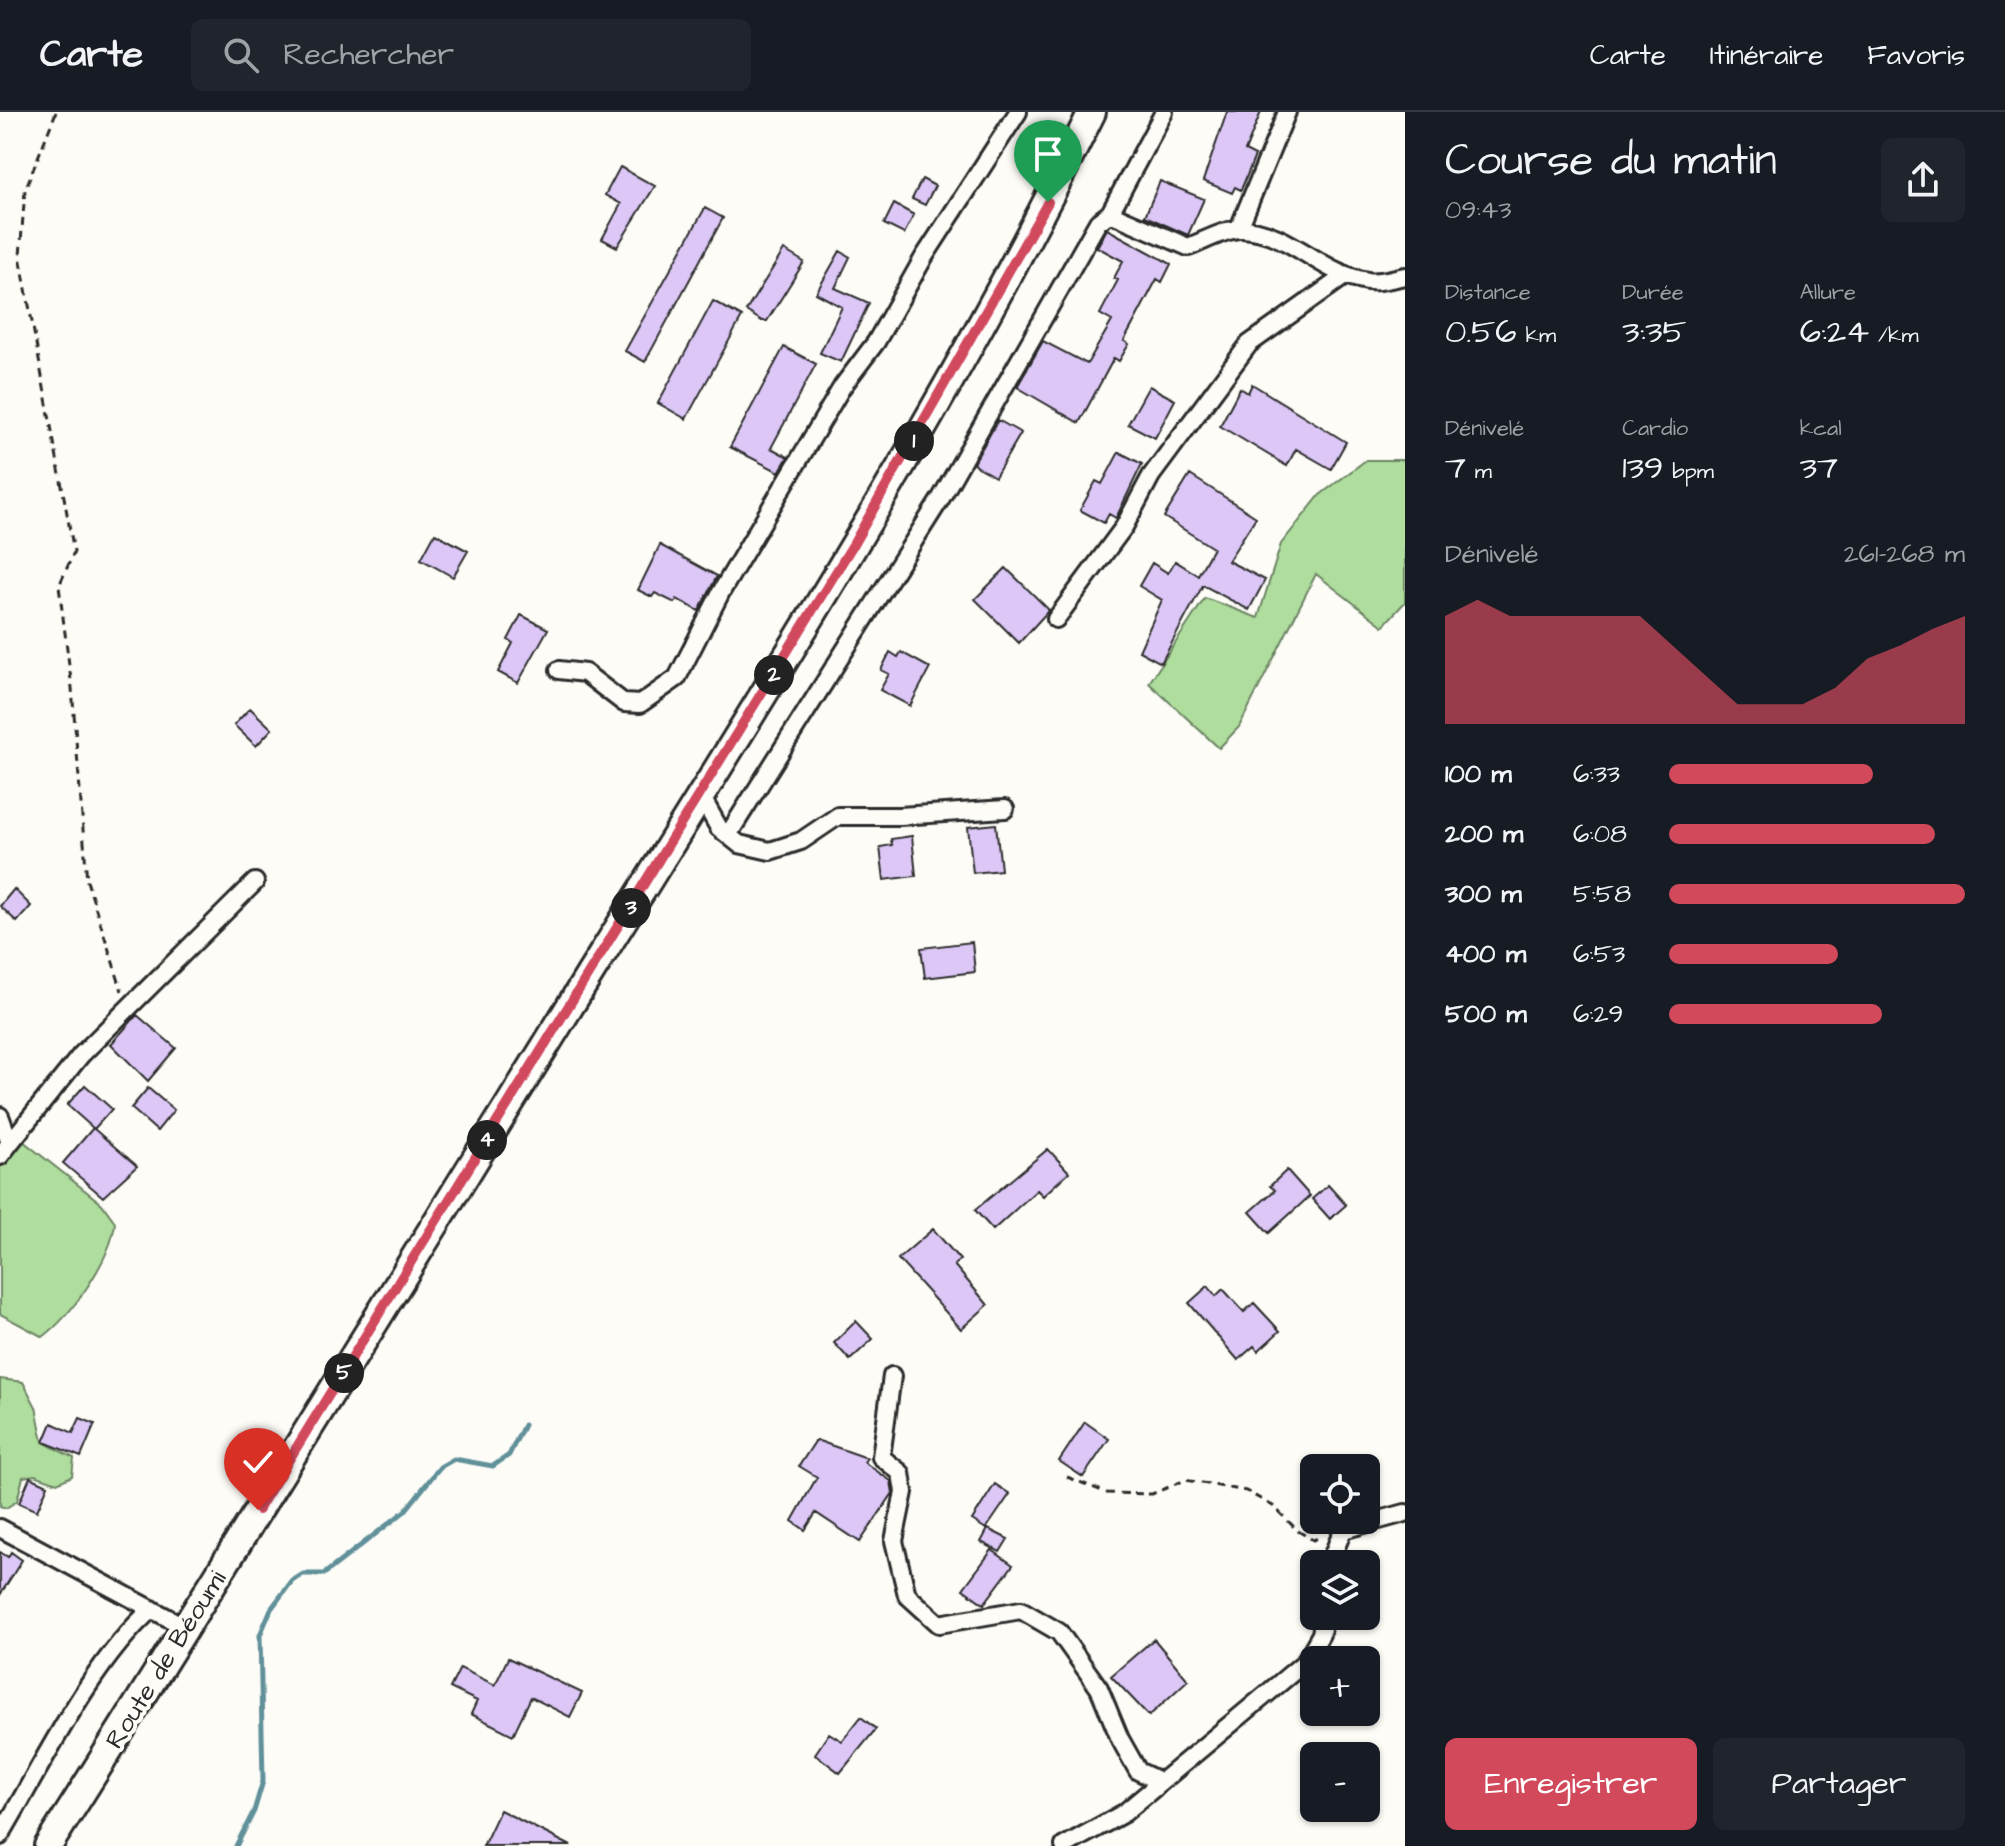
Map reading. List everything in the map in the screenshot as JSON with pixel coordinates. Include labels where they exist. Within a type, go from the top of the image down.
[{"type":"main road","name":"Route de Béoumi","points":[[48,1846],[701,796],[934,407],[1048,202],[1092,112]]},
{"type":"street","points":[[559,670],[585,673],[624,703],[640,704],[677,678],[721,592],[842,387],[876,342],[924,257],[1018,112]]},
{"type":"street","points":[[728,835],[941,498],[1098,222],[1110,213],[1164,112]]},
{"type":"street","points":[[1239,228],[1287,112]]},
{"type":"street","points":[[1110,213],[1188,247],[1239,228],[1276,237],[1305,250],[1320,265],[1346,275],[1371,282],[1405,276]]},
{"type":"street","points":[[1056,619],[1124,527],[1151,476],[1249,344],[1346,275]]},
{"type":"street","points":[[701,796],[719,828],[739,844],[770,851],[801,841],[838,816],[900,816],[1005,809]]},
{"type":"street","points":[[5,1150],[81,1055],[255,882]]},
{"type":"street","points":[[0,1116],[5,1150]]},
{"type":"street","points":[[892,1376],[881,1457],[901,1473],[904,1492],[894,1541],[907,1595],[939,1624],[1021,1610],[1059,1632],[1099,1688],[1120,1739],[1138,1771],[1161,1782]]},
{"type":"street","points":[[1380,1520],[1405,1513]]},
{"type":"street","points":[[0,1528],[185,1627]]},
{"type":"street","points":[[0,1836],[111,1655],[129,1630],[152,1609]]},
{"type":"street","points":[[1064,1846],[1124,1813],[1305,1662],[1322,1630]]},
{"type":"path","points":[[56,112],[25,190],[20,256],[74,552],[59,586],[75,717],[87,881],[127,1008]]},
{"type":"path","points":[[1067,1477],[1107,1493],[1152,1494],[1185,1480],[1246,1491],[1273,1506],[1300,1532]]},
{"type":"path","points":[[1303,1534],[1313,1540],[1331,1534]]},
{"type":"green space","points":[[1366,460],[1405,460],[1405,602],[1383,626],[1316,574],[1239,727],[1219,748],[1149,683],[1205,598],[1258,618],[1281,544],[1320,495]]},
{"type":"green space","points":[[8,1129],[102,1204],[115,1222],[107,1252],[89,1285],[66,1315],[43,1337],[0,1314],[0,1140]]},
{"type":"green space","points":[[0,1379],[23,1382],[36,1407],[43,1442],[74,1458],[72,1476],[57,1483],[35,1475],[23,1477],[17,1501],[6,1508],[0,1506]]},
{"type":"building","points":[[1227,112],[1261,112],[1245,151],[1255,156],[1241,190],[1235,187],[1232,193],[1203,181]]},
{"type":"building","points":[[620,167],[655,186],[617,247],[602,239],[621,204],[605,195]]},
{"type":"building","points":[[922,179],[935,186],[925,205],[912,199]]},
{"type":"building","points":[[1160,181],[1204,199],[1188,235],[1145,216]]},
{"type":"building","points":[[894,204],[914,215],[904,234],[884,224]]},
{"type":"building","points":[[705,208],[723,218],[645,362],[625,351]]},
{"type":"building","points":[[1107,229],[1171,264],[1162,282],[1157,279],[1124,341],[1129,344],[1119,361],[1114,358],[1079,423],[1017,387],[1043,341],[1087,364],[1112,321],[1100,314],[1118,280],[1114,278],[1123,261],[1097,247]]},
{"type":"building","points":[[784,250],[804,262],[767,321],[762,321],[746,311]]},
{"type":"building","points":[[840,251],[850,257],[835,288],[869,303],[841,362],[820,353],[842,307],[816,293]]},
{"type":"building","points":[[713,301],[742,317],[686,419],[658,403]]},
{"type":"building","points":[[784,347],[816,364],[771,448],[788,457],[779,472],[730,447]]},
{"type":"building","points":[[1252,384],[1346,442],[1331,469],[1296,449],[1287,466],[1220,426],[1240,388],[1248,393]]},
{"type":"building","points":[[1149,386],[1175,400],[1155,438],[1128,424]]},
{"type":"building","points":[[998,420],[1021,433],[995,477],[973,464]]},
{"type":"building","points":[[1119,452],[1142,464],[1116,518],[1109,514],[1104,523],[1080,510],[1096,481],[1102,484]]},
{"type":"building","points":[[1190,475],[1256,517],[1228,561],[1265,580],[1249,610],[1203,585],[1161,663],[1139,651],[1162,600],[1139,586],[1152,563],[1168,573],[1175,561],[1198,575],[1213,548],[1164,517]]},
{"type":"building","points":[[435,533],[468,551],[453,577],[421,559]]},
{"type":"building","points":[[660,545],[717,576],[699,611],[677,599],[675,603],[655,593],[652,597],[638,590]]},
{"type":"building","points":[[1006,568],[1049,610],[1019,643],[975,599]]},
{"type":"building","points":[[521,615],[548,629],[518,683],[498,672],[513,643],[508,640]]},
{"type":"building","points":[[890,652],[898,657],[901,652],[930,668],[910,706],[880,690],[889,674],[881,670]]},
{"type":"building","points":[[250,708],[272,729],[256,746],[234,725]]},
{"type":"building","points":[[996,824],[1001,870],[973,873],[968,827]]},
{"type":"building","points":[[912,836],[916,876],[884,880],[880,847],[892,845],[891,839]]},
{"type":"building","points":[[14,889],[31,906],[17,922],[0,906]]},
{"type":"building","points":[[972,942],[975,972],[925,978],[921,948]]},
{"type":"building","points":[[137,1015],[176,1048],[148,1081],[111,1044]]},
{"type":"building","points":[[85,1085],[112,1109],[94,1129],[137,1166],[103,1197],[63,1163],[93,1128],[67,1105]]},
{"type":"building","points":[[148,1088],[174,1110],[157,1131],[131,1108]]},
{"type":"building","points":[[1048,1149],[1069,1172],[1043,1196],[1037,1190],[993,1230],[975,1210]]},
{"type":"building","points":[[1287,1170],[1310,1196],[1269,1233],[1250,1212],[1275,1190],[1270,1186]]},
{"type":"building","points":[[1328,1185],[1346,1205],[1330,1219],[1312,1199]]},
{"type":"building","points":[[933,1229],[960,1260],[954,1265],[988,1305],[961,1329],[898,1259]]},
{"type":"building","points":[[1208,1286],[1216,1296],[1223,1289],[1244,1312],[1254,1303],[1280,1331],[1258,1351],[1254,1346],[1238,1360],[1189,1303]]},
{"type":"building","points":[[856,1321],[873,1339],[850,1360],[834,1343]]},
{"type":"building","points":[[80,1418],[95,1424],[81,1457],[44,1442],[52,1423],[73,1433]]},
{"type":"building","points":[[1085,1422],[1109,1439],[1083,1477],[1059,1461]]},
{"type":"building","points":[[816,1440],[867,1458],[864,1462],[891,1481],[893,1493],[860,1542],[816,1513],[805,1530],[792,1521],[817,1477],[799,1466]]},
{"type":"building","points":[[30,1477],[48,1485],[37,1511],[19,1503]]},
{"type":"building","points":[[995,1484],[1010,1494],[986,1529],[972,1520]]},
{"type":"building","points":[[988,1529],[1008,1539],[1000,1552],[981,1542]]},
{"type":"building","points":[[992,1550],[1013,1565],[984,1604],[963,1589]]},
{"type":"building","points":[[0,1552],[8,1557],[11,1552],[22,1560],[0,1595]]},
{"type":"building","points":[[1154,1639],[1188,1680],[1149,1716],[1111,1676]]},
{"type":"building","points":[[508,1658],[582,1693],[570,1717],[531,1697],[513,1735],[471,1714],[477,1701],[450,1688],[460,1668],[495,1685]]},
{"type":"building","points":[[861,1717],[876,1729],[840,1773],[815,1754],[829,1733],[842,1741]]},
{"type":"building","points":[[500,1810],[571,1846],[483,1846]]},
{"type":"waterway","points":[[236,1846],[254,1811],[263,1781],[260,1635],[271,1609],[292,1581],[303,1574],[324,1574],[405,1511],[440,1467],[454,1459],[493,1466],[509,1455],[524,1425]]},
{"type":"route","points":[[258,1510],[701,796],[854,543],[1048,202]]}]
